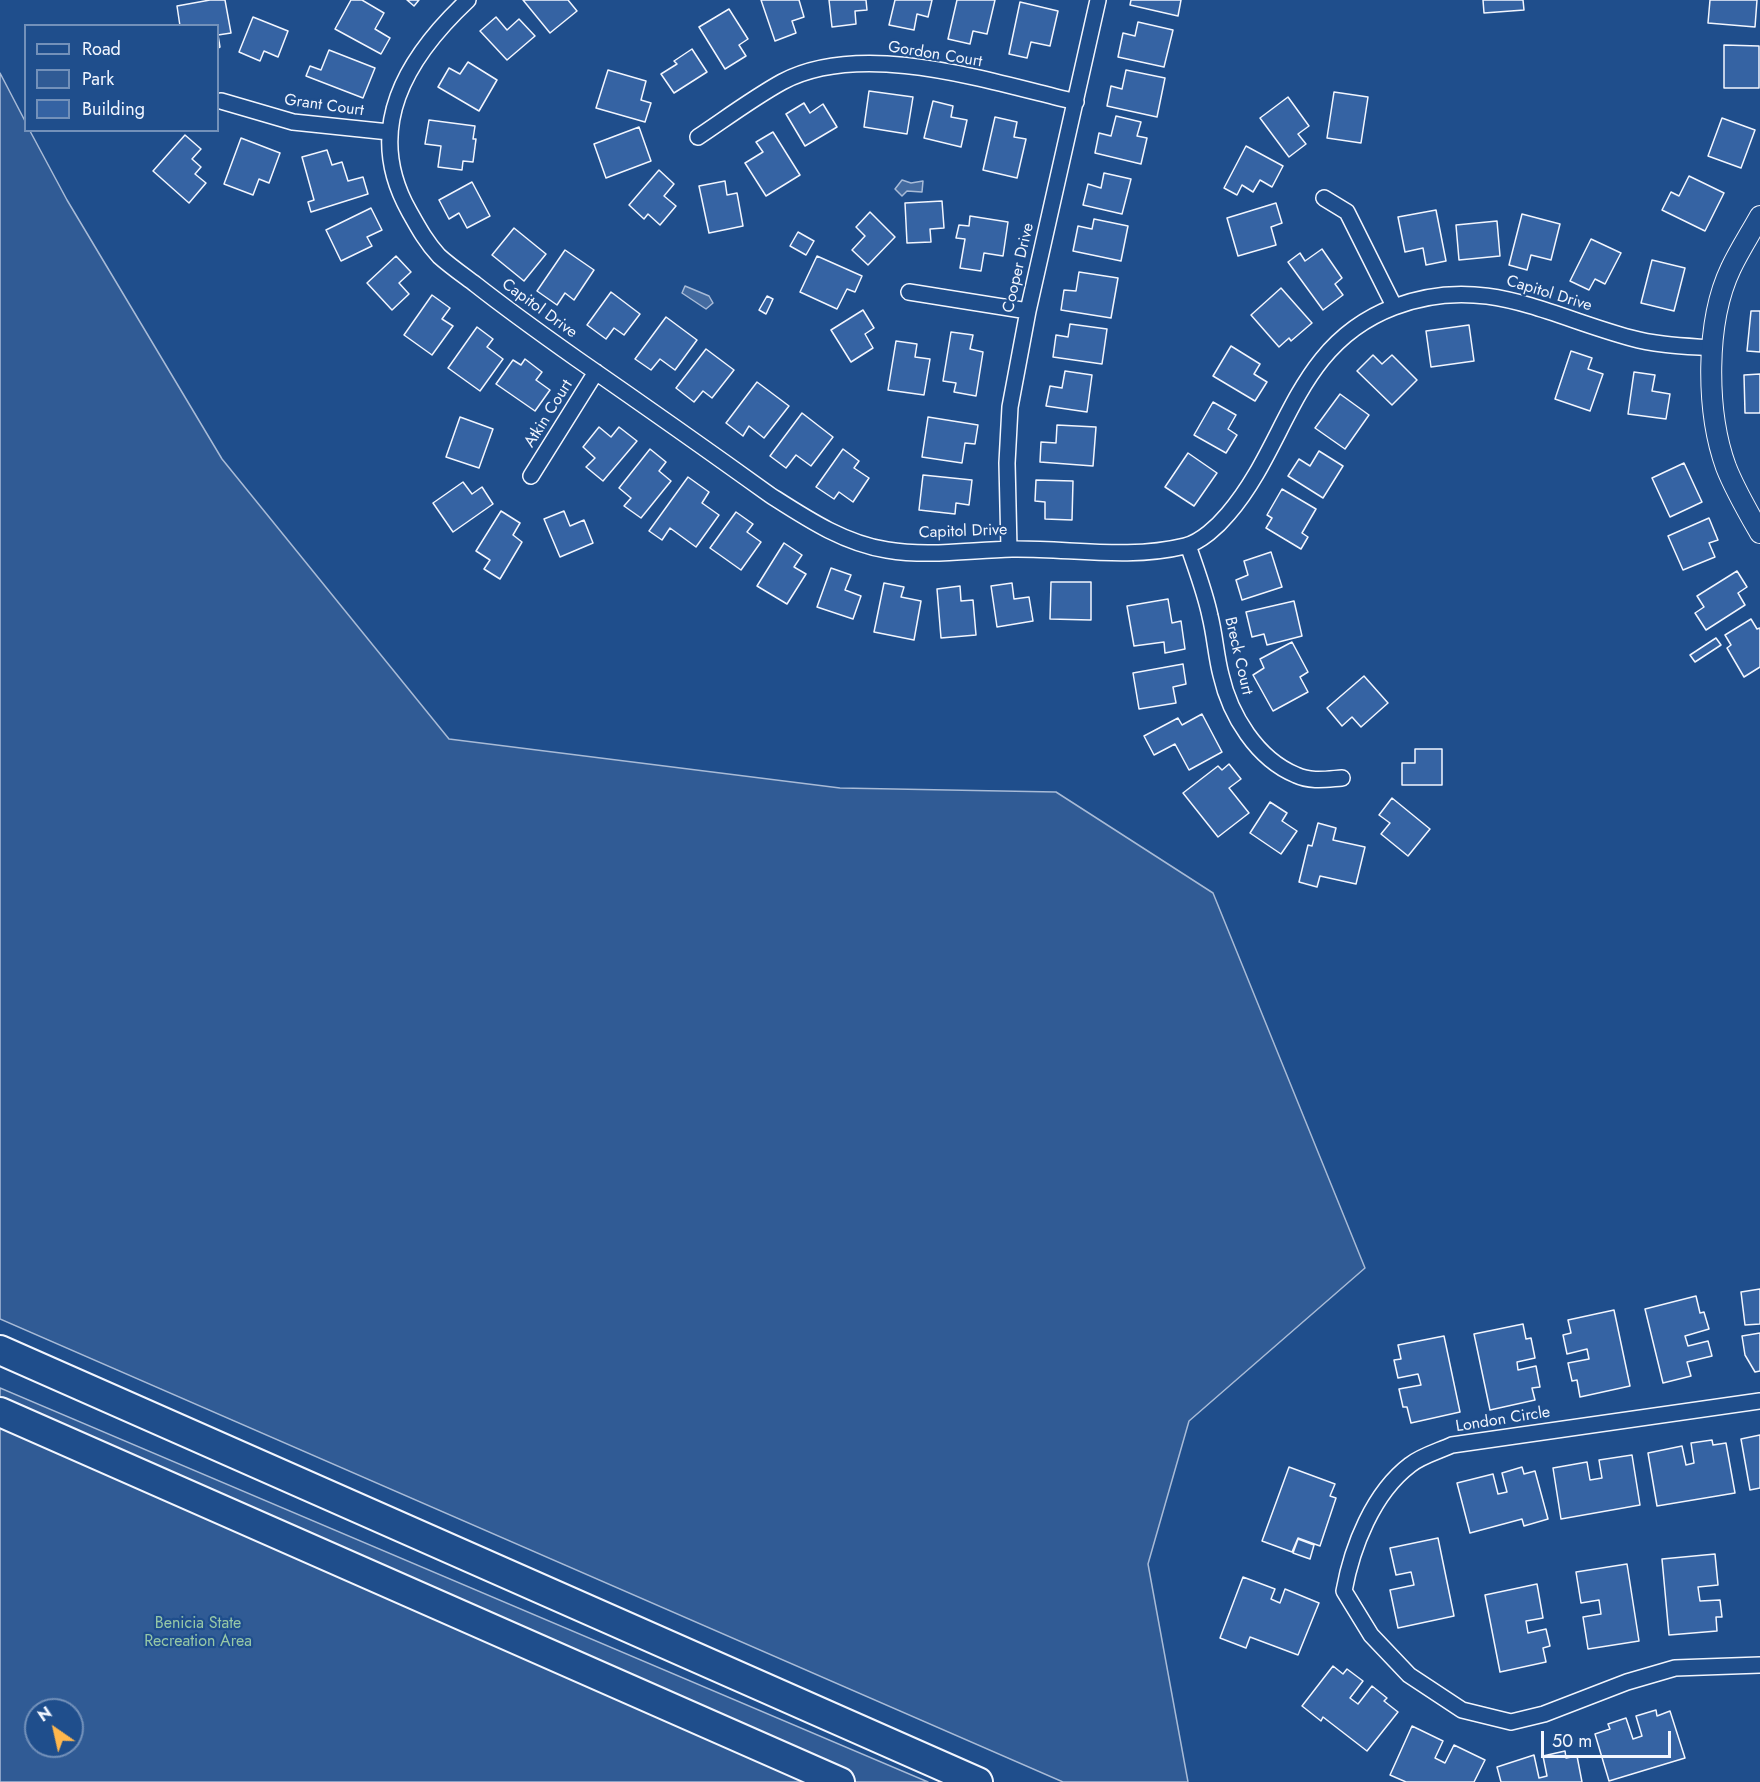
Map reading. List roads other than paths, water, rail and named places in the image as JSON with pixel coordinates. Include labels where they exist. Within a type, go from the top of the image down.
[{"type":"highway","points":[[0,1350],[978,1782]]},
{"type":"highway","points":[[0,1412],[840,1782]]},
{"type":"street","name":"Capitol Drive","points":[[468,0],[438,28],[417,56],[398,93],[388,132],[391,164],[397,188],[426,240],[441,257],[510,311],[770,495],[814,523],[851,540],[887,550],[946,554],[1009,549],[1148,552],[1188,546],[1203,537],[1228,515],[1250,484],[1313,368],[1341,338],[1394,306],[1465,294],[1502,297],[1633,339],[1712,348]]},
{"type":"street","name":"Cooper Drive","points":[[1009,549],[1007,463],[1010,407],[1028,311],[1098,0]]},
{"type":"street","name":"Gordon Court","points":[[698,137],[783,81],[822,68],[855,63],[898,64],[1076,102]]},
{"type":"street","name":"Grant Court","points":[[221,101],[292,122],[388,132]]},
{"type":"street","points":[[1324,198],[1347,212],[1394,306]]},
{"type":"street","points":[[1760,216],[1730,269],[1722,291],[1712,348],[1711,404],[1726,467],[1760,533]]},
{"type":"street","points":[[909,292],[1028,311]]},
{"type":"street","name":"Atkin Court","points":[[531,476],[596,372]]},
{"type":"street","name":"Breck Court","points":[[1188,546],[1210,614],[1221,676],[1233,712],[1252,741],[1278,765],[1296,776],[1316,780],[1342,778]]},
{"type":"street","name":"London Circle","points":[[1760,1401],[1452,1445],[1411,1464],[1381,1495],[1349,1562],[1344,1591],[1371,1635],[1409,1676],[1462,1710],[1511,1722],[1544,1714],[1627,1682],[1675,1668],[1760,1665]]},
{"type":"park label","name":"Benicia State Recreation Area","points":[[198,1633]]}]
